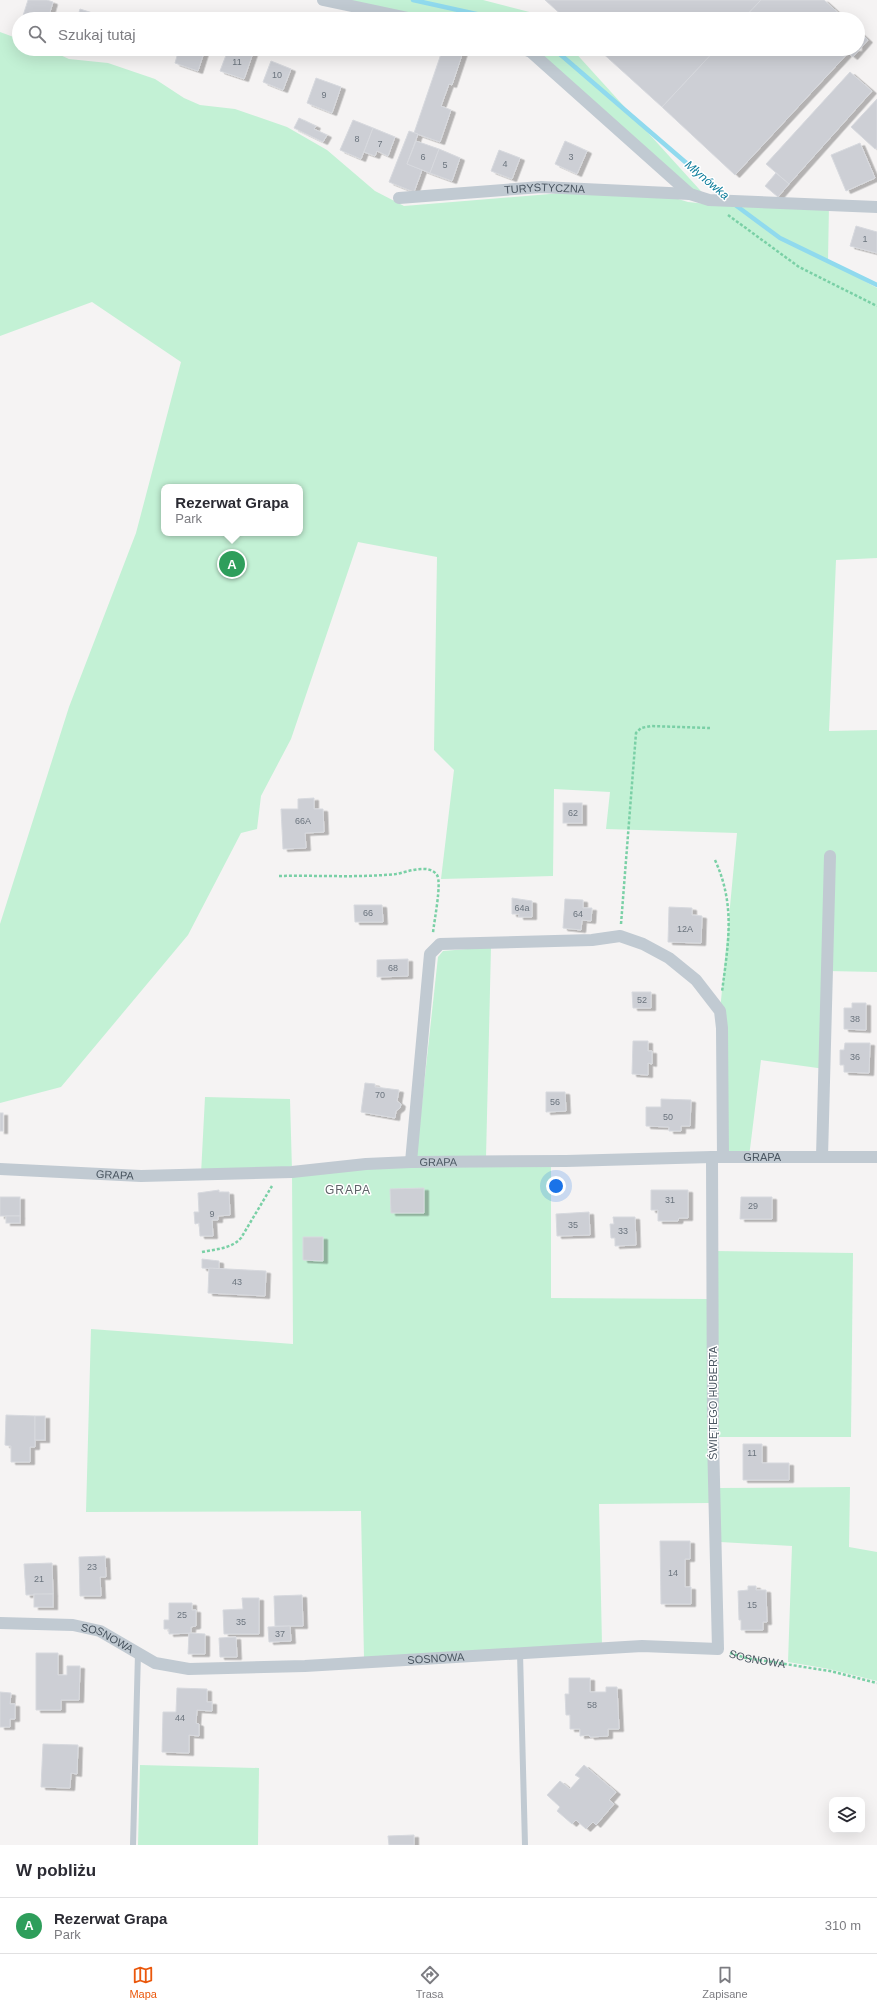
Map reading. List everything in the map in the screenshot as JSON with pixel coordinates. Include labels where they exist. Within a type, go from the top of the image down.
[{"type":"street","points":[[323,0],[380,12]]},
{"type":"street","name":"TURYSTYCZNA","points":[[535,56],[690,194]]},
{"type":"street","name":"TURYSTYCZNA","points":[[400,198],[541,187],[690,194],[709,200],[877,208]]},
{"type":"street","points":[[822,1157],[830,856]]},
{"type":"street","points":[[411,1162],[430,954],[440,944],[592,940],[620,936],[643,944],[668,958],[696,980],[720,1011]]},
{"type":"street","name":"ŚWIĘTEGO HUBERTA","points":[[718,1649],[713,1430],[722,1028],[720,1011]]},
{"type":"street","name":"GRAPA","points":[[0,1169],[141,1176],[280,1172],[366,1164],[411,1162],[566,1161],[718,1157],[877,1157]]},
{"type":"street","name":"SOSNOWA","points":[[0,1623],[73,1624],[100,1631],[156,1663],[189,1669],[305,1666],[520,1652],[642,1646],[718,1649]]},
{"type":"lane","points":[[520,1652],[525,1845]]},
{"type":"lane","points":[[133,1845],[138,1653]]},
{"type":"path","points":[[726,213],[799,267],[877,306]]},
{"type":"path","points":[[620,936],[636,733],[641,728],[651,726],[710,728]]},
{"type":"path","points":[[715,860],[724,878],[729,904],[728,940],[720,1011]]},
{"type":"path","points":[[279,876],[386,875],[424,869],[433,871],[438,876],[439,885],[433,936],[435,949]]},
{"type":"path","points":[[202,1252],[230,1247],[236,1244],[280,1172]]},
{"type":"path","name":"SOSNOWA","points":[[718,1649],[746,1658],[830,1671],[877,1683]]},
{"type":"green space","points":[[323,0],[483,0],[529,12],[380,12]]},
{"type":"green space","points":[[0,32],[12,36],[12,56],[62,56],[69,59],[108,63],[155,79],[184,98],[200,105],[235,109],[287,127],[327,150],[375,191],[404,206],[586,191],[655,192],[688,202],[716,205],[829,205],[828,261],[877,288],[877,558],[836,560],[829,731],[877,730],[877,972],[827,971],[825,1069],[761,1060],[749,1157],[723,1157],[720,1011],[737,833],[606,829],[610,792],[554,789],[553,876],[441,879],[454,770],[434,750],[437,557],[358,542],[291,739],[261,796],[257,829],[241,833],[188,935],[61,1087],[0,1103],[0,924],[69,707],[136,533],[181,362],[92,302],[0,336]]},
{"type":"green space","points":[[532,56],[578,56],[709,200],[690,194]]},
{"type":"green space","points":[[491,947],[486,1158],[416,1158],[438,957],[443,951]]},
{"type":"green space","points":[[205,1097],[290,1099],[292,1171],[369,1167],[551,1166],[551,1298],[708,1299],[709,1503],[599,1504],[602,1645],[364,1658],[361,1511],[86,1512],[91,1329],[293,1344],[292,1172],[201,1174]]},
{"type":"green space","points":[[716,1251],[853,1253],[851,1437],[718,1437]]},
{"type":"green space","points":[[850,1487],[849,1547],[877,1552],[877,1681],[829,1669],[788,1662],[792,1546],[720,1542],[719,1488]]},
{"type":"green space","points":[[140,1765],[259,1768],[258,1845],[138,1845]]},
{"type":"building","points":[[28,0],[47,0],[53,2],[50,12],[24,12]]},
{"type":"building","points":[[545,0],[761,0],[750,12],[558,12]]},
{"type":"building","points":[[761,0],[824,0],[837,12],[750,12]]},
{"type":"building","points":[[80,9],[89,12],[79,12]]},
{"type":"building","points":[[177,56],[203,56],[198,71],[175,63]]},
{"type":"building","points":[[226,56],[252,56],[244,79],[220,71]]},
{"type":"building","points":[[440,56],[462,56],[452,85],[449,84],[441,106],[451,110],[440,142],[414,133]]},
{"type":"building","points":[[606,56],[709,56],[662,107]]},
{"type":"building","points":[[709,56],[845,56],[735,175],[662,107]]},
{"type":"building","points":[[271,61],[291,69],[283,90],[263,82]]},
{"type":"building","points":[[850,72],[872,91],[789,184],[766,164]]},
{"type":"building","points":[[316,78],[341,87],[332,113],[307,103]]},
{"type":"building","points":[[877,99],[877,148],[875,149],[851,127]]},
{"type":"building","points":[[299,118],[316,126],[314,129],[327,135],[323,142],[294,128]]},
{"type":"building","points":[[353,120],[373,128],[361,159],[340,150]]},
{"type":"building","points":[[373,128],[395,137],[388,156],[377,151],[375,156],[364,152]]},
{"type":"building","points":[[409,131],[418,134],[407,164],[422,170],[414,192],[389,182]]},
{"type":"building","points":[[416,141],[439,149],[430,173],[407,164]]},
{"type":"building","points":[[565,141],[587,151],[577,174],[555,164]]},
{"type":"building","points":[[860,143],[875,178],[846,191],[831,155]]},
{"type":"building","points":[[439,149],[460,158],[452,181],[430,173]]},
{"type":"building","points":[[499,150],[520,158],[512,179],[491,171]]},
{"type":"building","points":[[776,173],[789,184],[778,197],[765,186]]},
{"type":"building","points":[[856,226],[877,232],[877,253],[850,246]]},
{"type":"building","points":[[314,798],[314,809],[323,809],[324,832],[305,833],[306,848],[283,849],[281,809],[298,809],[298,799]]},
{"type":"building","points":[[563,803],[582,803],[582,823],[563,823]]},
{"type":"building","points":[[512,898],[532,901],[532,917],[519,917],[519,914],[512,914]]},
{"type":"building","points":[[565,899],[583,900],[583,908],[592,908],[591,921],[582,920],[581,930],[563,928]]},
{"type":"building","points":[[354,905],[382,905],[383,922],[355,922]]},
{"type":"building","points":[[669,907],[692,908],[692,915],[702,916],[701,943],[668,942]]},
{"type":"building","points":[[408,959],[408,976],[377,977],[377,960]]},
{"type":"building","points":[[632,992],[651,992],[651,1008],[633,1008]]},
{"type":"building","points":[[852,1003],[866,1003],[866,1030],[844,1029],[844,1008],[852,1008]]},
{"type":"building","points":[[633,1041],[648,1041],[648,1051],[652,1051],[652,1064],[648,1063],[648,1075],[632,1074]]},
{"type":"building","points":[[845,1043],[870,1043],[869,1073],[844,1072],[844,1065],[840,1065],[840,1050],[844,1050]]},
{"type":"building","points":[[365,1083],[375,1084],[375,1087],[399,1090],[397,1101],[401,1104],[400,1108],[396,1111],[395,1118],[361,1112]]},
{"type":"building","points":[[546,1092],[565,1092],[566,1111],[546,1112]]},
{"type":"building","points":[[661,1099],[691,1100],[690,1126],[681,1126],[681,1131],[669,1131],[669,1127],[646,1126],[646,1107],[661,1107]]},
{"type":"building","points":[[0,1113],[3,1113],[3,1131],[0,1131]]},
{"type":"building","points":[[424,1188],[424,1213],[391,1213],[390,1189]]},
{"type":"building","points":[[219,1190],[219,1192],[229,1192],[230,1215],[218,1216],[218,1220],[212,1220],[213,1236],[200,1236],[199,1223],[195,1224],[194,1212],[199,1212],[198,1193]]},
{"type":"building","points":[[651,1190],[688,1190],[688,1218],[679,1218],[678,1221],[658,1221],[658,1210],[651,1210]]},
{"type":"building","points":[[0,1197],[20,1197],[20,1216],[0,1216]]},
{"type":"building","points":[[741,1197],[772,1197],[772,1219],[740,1219]]},
{"type":"building","points":[[589,1212],[590,1235],[557,1236],[556,1214]]},
{"type":"building","points":[[6,1216],[20,1216],[20,1223],[6,1223]]},
{"type":"building","points":[[613,1217],[635,1217],[636,1245],[615,1246],[615,1238],[611,1238],[610,1224],[614,1224]]},
{"type":"building","points":[[303,1237],[323,1237],[323,1261],[303,1260]]},
{"type":"building","points":[[202,1259],[219,1261],[219,1269],[202,1268]]},
{"type":"building","points":[[209,1268],[266,1271],[265,1296],[208,1293]]},
{"type":"building","points":[[6,1415],[35,1416],[35,1447],[30,1447],[30,1462],[11,1462],[11,1446],[5,1445]]},
{"type":"building","points":[[35,1416],[45,1416],[45,1440],[35,1440]]},
{"type":"building","points":[[743,1444],[762,1444],[762,1463],[789,1463],[789,1480],[743,1480]]},
{"type":"building","points":[[660,1541],[690,1541],[690,1559],[685,1559],[685,1587],[691,1587],[691,1604],[661,1604]]},
{"type":"building","points":[[105,1556],[106,1577],[100,1577],[101,1596],[80,1596],[79,1557]]},
{"type":"building","points":[[52,1563],[53,1594],[26,1595],[24,1564]]},
{"type":"building","points":[[748,1586],[756,1586],[756,1590],[766,1590],[767,1622],[763,1622],[763,1630],[741,1630],[741,1620],[739,1620],[738,1591],[748,1590]]},
{"type":"building","points":[[34,1594],[53,1594],[53,1607],[34,1607]]},
{"type":"building","points":[[302,1595],[303,1626],[275,1626],[274,1596]]},
{"type":"building","points":[[242,1598],[259,1598],[259,1634],[224,1634],[223,1610],[243,1609]]},
{"type":"building","points":[[169,1603],[192,1603],[192,1610],[196,1610],[196,1626],[191,1627],[191,1633],[169,1634],[169,1629],[164,1629],[164,1620],[169,1620]]},
{"type":"building","points":[[290,1626],[291,1641],[269,1642],[268,1627]]},
{"type":"building","points":[[189,1633],[205,1634],[205,1654],[188,1654]]},
{"type":"building","points":[[236,1637],[237,1657],[220,1657],[219,1638]]},
{"type":"building","points":[[36,1653],[58,1653],[58,1675],[67,1675],[67,1666],[80,1666],[79,1700],[61,1700],[61,1710],[36,1710]]},
{"type":"building","points":[[569,1678],[590,1678],[590,1692],[606,1692],[606,1687],[617,1687],[619,1729],[608,1729],[608,1736],[590,1737],[589,1735],[580,1736],[580,1729],[570,1729],[570,1715],[566,1715],[565,1694],[569,1694]]},
{"type":"building","points":[[177,1688],[207,1689],[207,1702],[212,1702],[212,1711],[197,1710],[196,1723],[199,1724],[199,1736],[189,1735],[189,1753],[162,1752],[163,1712],[176,1712]]},
{"type":"building","points":[[0,1692],[11,1693],[10,1704],[15,1704],[15,1719],[10,1719],[10,1727],[0,1727]]},
{"type":"building","points":[[43,1744],[78,1745],[77,1774],[71,1773],[70,1788],[41,1787]]},
{"type":"building","points":[[584,1765],[616,1792],[609,1800],[614,1804],[596,1825],[593,1822],[586,1829],[576,1820],[572,1824],[557,1811],[560,1807],[547,1795],[560,1781],[570,1789],[580,1778],[575,1775]]},
{"type":"building","points":[[414,1835],[414,1845],[389,1845],[388,1836]]},
{"type":"waterway","name":"Młynówka","points":[[413,0],[467,12]]},
{"type":"waterway","name":"Młynówka","points":[[562,56],[727,198]]},
{"type":"waterway","name":"Młynówka","points":[[734,204],[780,238],[877,285]]},
{"type":"place","name":"Rezerwat Grapa","points":[[232,564]]},
{"type":"district","name":"GRAPA","points":[[348,1190]]}]
